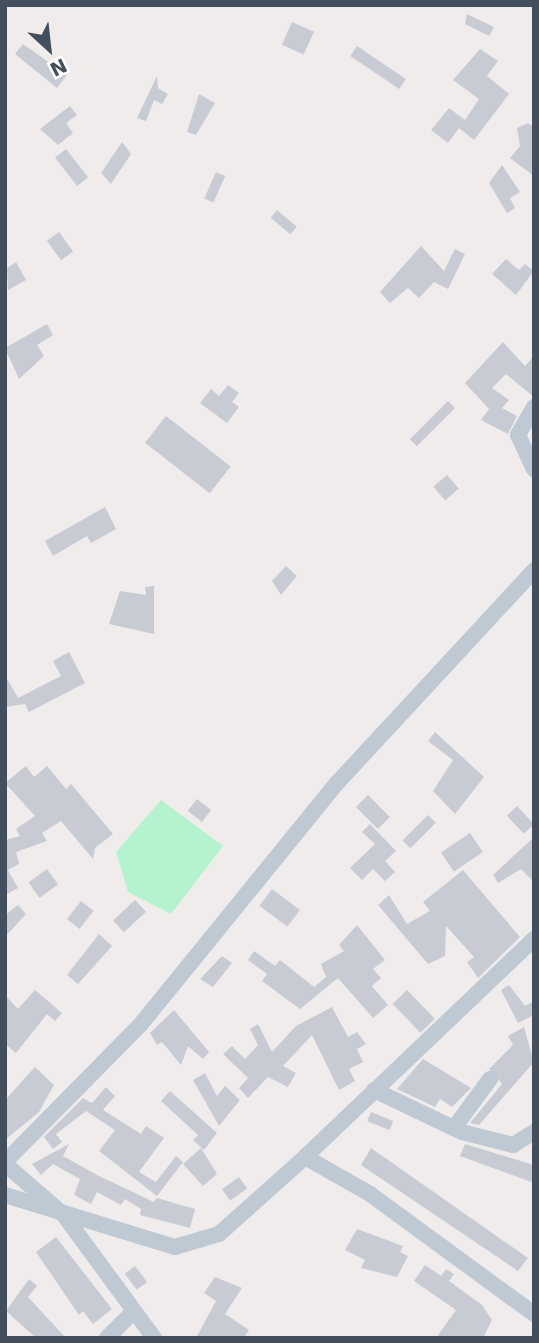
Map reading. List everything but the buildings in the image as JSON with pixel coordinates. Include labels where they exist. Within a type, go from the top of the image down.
[{"type":"street","points":[[534,407],[517,435],[534,470]]},
{"type":"street","points":[[154,1338],[131,1314],[63,1214],[5,1163],[141,1024],[338,782],[534,570]]},
{"type":"street","points":[[5,1170],[7,1195],[175,1247],[196,1244],[250,1212],[534,939]]},
{"type":"street","points":[[454,1128],[490,1079]]},
{"type":"street","points":[[374,1090],[454,1128],[513,1145],[534,1132]]},
{"type":"street","points":[[306,1157],[370,1194],[534,1314]]},
{"type":"street","points":[[107,1338],[131,1314]]},
{"type":"green space","points":[[161,800],[223,846],[171,914],[128,892],[116,852]]}]
